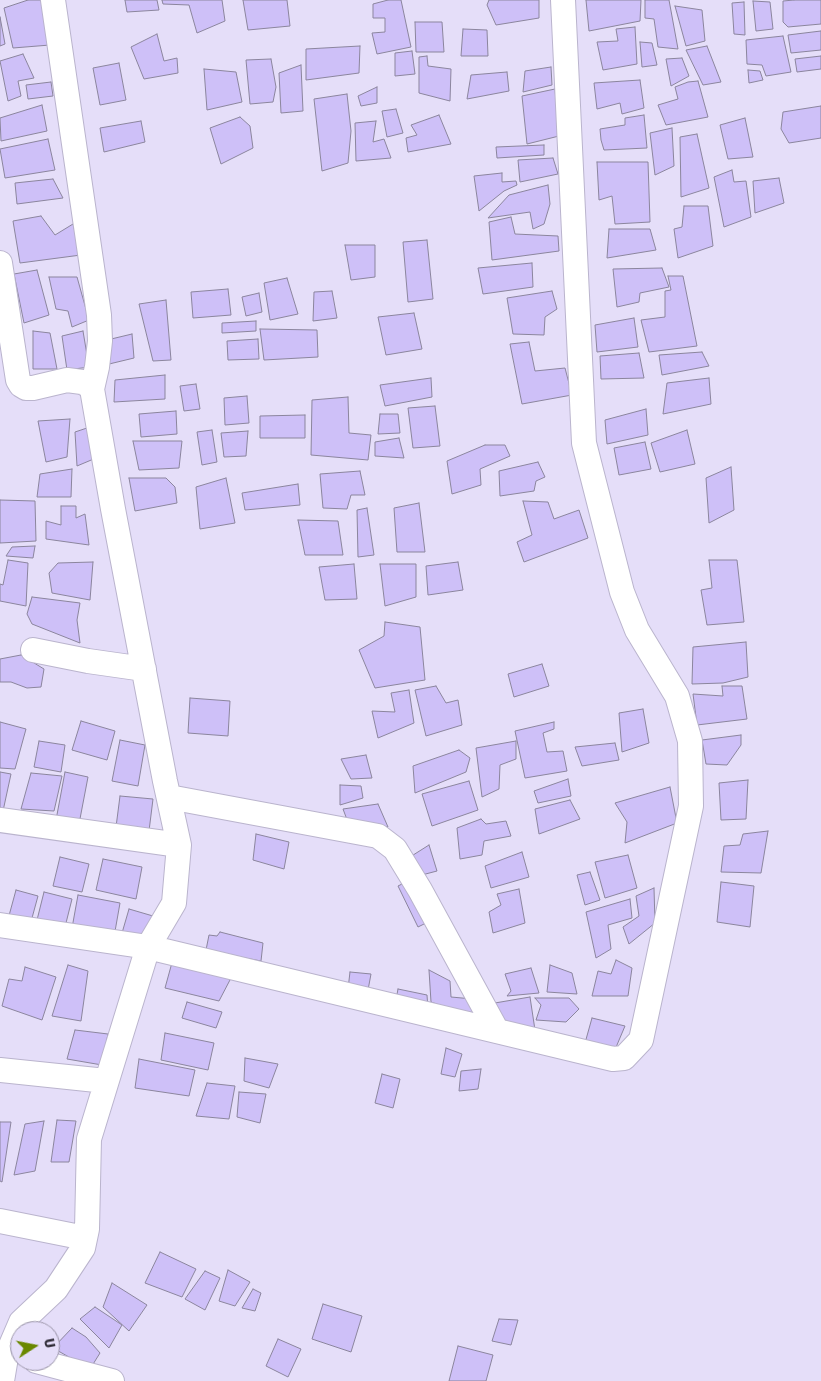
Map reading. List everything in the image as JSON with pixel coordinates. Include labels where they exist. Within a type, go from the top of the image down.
[{"type":"street","points":[[22,1321],[56,1288],[83,1248],[89,1139],[148,947],[174,903],[180,845],[144,670],[92,389],[100,341],[99,315],[53,0]]},
{"type":"street","points":[[0,925],[148,947],[613,1059],[624,1058],[641,1040],[691,806],[690,741],[677,696],[637,630],[622,592],[584,443],[563,0]]},
{"type":"street","points":[[1,275],[18,380],[21,385],[26,388],[33,388],[67,380],[82,382],[92,389]]},
{"type":"street","points":[[33,650],[144,670]]},
{"type":"street","points":[[169,797],[378,836],[395,849],[400,857],[497,1031]]},
{"type":"street","points":[[0,820],[180,845]]},
{"type":"street","points":[[0,1070],[106,1081]]},
{"type":"street","points":[[0,1221],[85,1238]]},
{"type":"street","points":[[2,1381],[10,1348]]},
{"type":"street","points":[[60,1367],[112,1381]]},
{"type":"building","points":[[28,0],[41,0],[50,45],[13,48],[4,8]]},
{"type":"building","points":[[125,0],[157,0],[159,10],[127,12]]},
{"type":"building","points":[[162,0],[222,0],[225,21],[197,33],[189,5],[163,4]]},
{"type":"building","points":[[243,0],[287,0],[290,26],[248,30]]},
{"type":"building","points":[[388,0],[401,0],[411,47],[377,54],[372,33],[385,32],[385,18],[373,18],[373,4]]},
{"type":"building","points":[[489,0],[539,0],[539,18],[496,25],[487,5]]},
{"type":"building","points":[[586,0],[641,0],[640,21],[589,31]]},
{"type":"building","points":[[645,0],[669,0],[678,49],[658,47],[654,19],[645,18]]},
{"type":"building","points":[[821,0],[821,24],[788,27],[783,22],[783,1]]},
{"type":"building","points":[[753,1],[770,2],[773,29],[756,31]]},
{"type":"building","points":[[744,2],[745,35],[734,34],[732,3]]},
{"type":"building","points":[[675,6],[702,10],[705,41],[686,46]]},
{"type":"building","points":[[0,17],[5,44],[0,46]]},
{"type":"building","points":[[415,22],[442,22],[444,52],[416,52]]},
{"type":"building","points":[[635,27],[637,64],[603,70],[597,42],[618,41],[616,29]]},
{"type":"building","points":[[463,29],[487,30],[488,56],[461,56]]},
{"type":"building","points":[[821,31],[821,50],[791,53],[788,35]]},
{"type":"building","points":[[157,34],[164,61],[177,58],[178,73],[144,79],[131,47]]},
{"type":"building","points":[[783,36],[791,72],[766,76],[762,65],[747,64],[746,40]]},
{"type":"building","points":[[640,42],[652,43],[657,65],[642,67]]},
{"type":"building","points":[[360,46],[359,73],[306,80],[306,49]]},
{"type":"building","points":[[707,46],[721,82],[703,85],[686,50]]},
{"type":"building","points":[[412,51],[415,74],[395,76],[395,53]]},
{"type":"building","points":[[23,54],[34,78],[18,81],[21,96],[8,101],[0,61]]},
{"type":"building","points":[[427,56],[428,66],[451,69],[450,101],[419,93],[419,57]]},
{"type":"building","points":[[821,56],[821,69],[797,72],[795,59]]},
{"type":"building","points":[[682,58],[689,76],[671,86],[666,59]]},
{"type":"building","points":[[271,59],[276,87],[273,102],[250,104],[246,60]]},
{"type":"building","points":[[119,63],[126,100],[100,105],[93,68]]},
{"type":"building","points":[[301,65],[303,111],[281,113],[279,73]]},
{"type":"building","points":[[551,67],[552,85],[523,92],[525,71]]},
{"type":"building","points":[[204,69],[236,72],[242,102],[207,110]]},
{"type":"building","points":[[748,70],[760,71],[763,80],[749,83]]},
{"type":"building","points":[[507,72],[509,91],[467,99],[471,75]]},
{"type":"building","points":[[640,80],[644,108],[622,114],[620,103],[597,109],[594,83]]},
{"type":"building","points":[[698,81],[708,117],[666,125],[658,105],[678,99],[675,87],[688,82]]},
{"type":"building","points":[[51,82],[53,96],[28,99],[26,85]]},
{"type":"building","points":[[377,87],[377,103],[361,106],[358,96]]},
{"type":"building","points":[[555,89],[559,136],[527,144],[522,96]]},
{"type":"building","points":[[347,94],[351,131],[348,163],[322,171],[314,99]]},
{"type":"building","points":[[42,105],[47,131],[1,141],[0,118]]},
{"type":"building","points":[[821,106],[821,138],[789,143],[781,129],[783,112]]},
{"type":"building","points":[[396,109],[403,133],[387,137],[382,111]]},
{"type":"building","points":[[439,115],[451,144],[408,152],[406,138],[417,135],[411,125]]},
{"type":"building","points":[[644,115],[647,148],[604,150],[600,129],[625,125],[625,118]]},
{"type":"building","points":[[240,117],[250,126],[253,148],[221,164],[210,128]]},
{"type":"building","points":[[745,118],[753,157],[728,159],[720,125]]},
{"type":"building","points":[[141,121],[145,142],[104,152],[100,128]]},
{"type":"building","points":[[376,121],[373,142],[384,139],[391,158],[356,161],[355,123]]},
{"type":"building","points":[[672,128],[674,166],[655,175],[650,133]]},
{"type":"building","points":[[697,134],[709,188],[681,197],[680,137]]},
{"type":"building","points":[[48,139],[55,170],[5,178],[0,149]]},
{"type":"building","points":[[544,145],[544,155],[497,158],[496,147]]},
{"type":"building","points":[[553,158],[558,174],[520,182],[518,160]]},
{"type":"building","points":[[597,162],[648,162],[650,222],[615,224],[612,196],[599,200]]},
{"type":"building","points":[[732,170],[734,182],[746,181],[751,217],[724,227],[714,177]]},
{"type":"building","points":[[502,173],[502,182],[516,181],[517,185],[504,191],[479,211],[474,176]]},
{"type":"building","points":[[779,178],[784,203],[755,213],[753,181]]},
{"type":"building","points":[[53,179],[63,198],[17,204],[15,183]]},
{"type":"building","points":[[548,185],[550,204],[544,224],[533,229],[530,212],[488,218],[509,195]]},
{"type":"building","points":[[684,206],[708,206],[713,246],[678,258],[674,229],[682,227]]},
{"type":"building","points":[[41,216],[55,235],[73,224],[81,255],[20,263],[13,221]]},
{"type":"building","points":[[511,217],[515,234],[558,236],[559,251],[492,260],[489,222]]},
{"type":"building","points":[[609,229],[650,229],[656,250],[607,258]]},
{"type":"building","points":[[427,240],[433,299],[408,302],[403,242]]},
{"type":"building","points":[[345,245],[375,245],[375,277],[351,280]]},
{"type":"building","points":[[532,263],[533,287],[483,294],[478,268]]},
{"type":"building","points":[[662,268],[669,287],[640,293],[639,302],[617,307],[613,269]]},
{"type":"building","points":[[37,270],[49,315],[24,323],[14,274]]},
{"type":"building","points":[[668,276],[683,276],[697,346],[649,352],[641,320],[665,317],[665,291],[671,290]]},
{"type":"building","points":[[49,277],[77,277],[89,320],[72,327],[68,311],[56,309]]},
{"type":"building","points":[[287,278],[298,314],[270,320],[264,283]]},
{"type":"building","points":[[228,289],[231,315],[193,318],[191,292]]},
{"type":"building","points":[[332,291],[337,318],[313,321],[314,292]]},
{"type":"building","points":[[552,291],[557,309],[545,317],[544,335],[513,334],[507,298]]},
{"type":"building","points":[[259,293],[262,312],[246,316],[242,297]]},
{"type":"building","points":[[166,300],[171,360],[153,361],[139,304]]},
{"type":"building","points":[[414,313],[422,349],[386,355],[378,317]]},
{"type":"building","points":[[634,318],[638,347],[597,352],[595,325]]},
{"type":"building","points":[[256,321],[256,331],[222,333],[222,323]]},
{"type":"building","points":[[260,329],[317,330],[318,357],[264,360]]},
{"type":"building","points":[[33,331],[50,333],[57,369],[33,369]]},
{"type":"building","points":[[83,331],[89,367],[67,370],[62,336]]},
{"type":"building","points":[[132,334],[134,358],[105,365],[107,340]]},
{"type":"building","points":[[258,339],[259,359],[228,360],[227,341]]},
{"type":"building","points":[[529,342],[535,371],[565,368],[572,395],[522,404],[510,344]]},
{"type":"building","points":[[702,352],[709,366],[662,375],[659,355]]},
{"type":"building","points":[[639,353],[644,378],[601,379],[600,356]]},
{"type":"building","points":[[165,375],[165,399],[114,402],[115,380]]},
{"type":"building","points":[[431,378],[432,397],[385,406],[380,385]]},
{"type":"building","points":[[709,378],[711,404],[663,414],[667,383]]},
{"type":"building","points":[[196,384],[200,409],[184,411],[180,386]]},
{"type":"building","points":[[247,396],[249,423],[225,425],[224,398]]},
{"type":"building","points":[[348,397],[349,433],[371,435],[368,460],[311,455],[312,400]]},
{"type":"building","points":[[435,406],[440,446],[413,448],[408,408]]},
{"type":"building","points":[[646,409],[648,435],[607,444],[605,420]]},
{"type":"building","points":[[176,411],[177,434],[141,437],[139,414]]},
{"type":"building","points":[[380,414],[398,414],[400,433],[378,434]]},
{"type":"building","points":[[305,415],[305,438],[260,438],[260,416]]},
{"type":"building","points":[[70,419],[67,457],[46,462],[38,421]]},
{"type":"building","points":[[90,427],[96,458],[77,466],[75,432]]},
{"type":"building","points":[[212,430],[217,462],[202,465],[197,432]]},
{"type":"building","points":[[687,430],[695,464],[660,472],[651,443]]},
{"type":"building","points":[[248,431],[246,456],[224,457],[221,433]]},
{"type":"building","points":[[399,438],[404,458],[375,456],[375,442]]},
{"type":"building","points":[[133,441],[182,441],[179,468],[139,470]]},
{"type":"building","points":[[645,442],[651,469],[619,475],[614,448]]},
{"type":"building","points":[[485,445],[505,445],[510,456],[480,469],[481,485],[452,494],[447,461]]},
{"type":"building","points":[[538,462],[545,477],[536,481],[534,491],[500,496],[499,471]]},
{"type":"building","points":[[731,467],[734,510],[709,523],[706,478]]},
{"type":"building","points":[[72,469],[71,497],[37,497],[40,474]]},
{"type":"building","points":[[360,471],[365,495],[351,495],[347,509],[323,508],[320,474]]},
{"type":"building","points":[[129,478],[166,478],[175,487],[177,503],[135,511]]},
{"type":"building","points":[[226,478],[235,523],[200,529],[196,487]]},
{"type":"building","points":[[298,484],[300,505],[245,510],[242,493]]},
{"type":"building","points":[[0,500],[35,501],[36,541],[0,543]]},
{"type":"building","points":[[523,501],[548,502],[554,519],[579,510],[588,538],[524,562],[517,542],[532,535]]},
{"type":"building","points":[[419,503],[425,552],[397,552],[394,508]]},
{"type":"building","points":[[61,506],[76,506],[76,518],[85,514],[89,545],[46,539],[46,521],[61,525]]},
{"type":"building","points":[[367,508],[374,555],[358,557],[357,510]]},
{"type":"building","points":[[298,520],[338,521],[343,555],[305,555]]},
{"type":"building","points":[[35,546],[33,558],[6,556],[12,547]]},
{"type":"building","points":[[8,560],[28,563],[26,606],[0,601],[0,584],[3,585]]},
{"type":"building","points":[[709,560],[737,560],[744,622],[707,625],[701,590],[712,588]]},
{"type":"building","points":[[93,562],[90,600],[52,593],[49,573],[58,563]]},
{"type":"building","points":[[458,562],[463,590],[428,595],[426,566]]},
{"type":"building","points":[[354,564],[357,599],[325,600],[319,567]]},
{"type":"building","points":[[380,564],[416,564],[416,597],[385,606]]},
{"type":"building","points":[[32,597],[80,603],[77,620],[80,643],[32,624],[27,614]]},
{"type":"building","points":[[385,622],[420,627],[425,680],[375,688],[359,650],[384,636]]},
{"type":"building","points":[[746,642],[748,677],[723,683],[692,684],[693,647]]},
{"type":"building","points":[[21,655],[44,669],[41,687],[27,688],[11,682],[0,682],[0,659]]},
{"type":"building","points":[[542,664],[549,686],[514,697],[508,674]]},
{"type":"building","points":[[436,686],[446,703],[458,700],[462,725],[426,736],[415,690]]},
{"type":"building","points":[[722,686],[742,686],[747,719],[697,725],[693,694],[723,696]]},
{"type":"building","points":[[409,690],[414,723],[378,738],[372,711],[395,712],[391,693]]},
{"type":"building","points":[[190,698],[230,701],[228,736],[188,733]]},
{"type":"building","points":[[643,709],[649,743],[622,752],[619,713]]},
{"type":"building","points":[[81,721],[115,731],[107,760],[72,750]]},
{"type":"building","points":[[0,722],[26,729],[15,769],[0,768]]},
{"type":"building","points":[[554,722],[554,729],[543,733],[547,752],[563,751],[567,771],[525,778],[515,731]]},
{"type":"building","points":[[741,735],[741,745],[727,765],[706,764],[702,740]]},
{"type":"building","points":[[120,740],[145,745],[138,786],[112,781]]},
{"type":"building","points":[[39,741],[65,745],[61,772],[34,767]]},
{"type":"building","points":[[516,741],[516,759],[500,765],[499,789],[482,797],[476,748]]},
{"type":"building","points":[[615,743],[619,760],[582,766],[575,747]]},
{"type":"building","points":[[459,750],[470,758],[466,772],[415,793],[413,766]]},
{"type":"building","points":[[366,755],[372,778],[351,779],[341,759]]},
{"type":"building","points":[[0,772],[11,774],[3,811],[0,810]]},
{"type":"building","points":[[65,772],[88,777],[79,824],[56,820]]},
{"type":"building","points":[[31,773],[62,776],[54,811],[21,809]]},
{"type":"building","points":[[568,779],[571,796],[538,803],[534,791]]},
{"type":"building","points":[[748,780],[746,819],[721,820],[719,783]]},
{"type":"building","points":[[469,781],[478,810],[432,826],[422,794]]},
{"type":"building","points":[[340,785],[361,786],[363,798],[340,805]]},
{"type":"building","points":[[670,787],[677,823],[625,843],[627,822],[615,803]]},
{"type":"building","points":[[120,796],[153,799],[149,831],[116,827]]},
{"type":"building","points":[[570,800],[580,819],[539,834],[535,809]]},
{"type":"building","points":[[378,804],[388,827],[349,825],[343,809]]},
{"type":"building","points":[[481,819],[486,824],[506,821],[511,836],[484,841],[482,855],[460,859],[457,828]]},
{"type":"building","points":[[768,831],[761,873],[721,872],[724,846],[740,845],[743,834]]},
{"type":"building","points":[[256,834],[289,842],[284,869],[253,860]]},
{"type":"building","points":[[429,845],[437,871],[418,876],[410,857]]},
{"type":"building","points":[[522,852],[529,877],[491,888],[485,866]]},
{"type":"building","points":[[628,855],[637,888],[605,898],[595,862]]},
{"type":"building","points":[[60,857],[89,864],[82,892],[53,886]]},
{"type":"building","points":[[103,859],[142,867],[136,899],[96,890]]},
{"type":"building","points":[[590,872],[600,900],[585,905],[577,875]]},
{"type":"building","points":[[412,879],[432,920],[418,927],[398,886]]},
{"type":"building","points":[[721,882],[754,886],[750,927],[717,922]]},
{"type":"building","points":[[654,888],[655,923],[629,944],[623,927],[639,916],[636,896]]},
{"type":"building","points":[[519,889],[525,923],[493,933],[489,912],[501,905],[497,894]]},
{"type":"building","points":[[16,890],[38,896],[29,929],[7,923]]},
{"type":"building","points":[[44,892],[72,899],[65,927],[37,920]]},
{"type":"building","points":[[78,895],[120,903],[114,937],[72,928]]},
{"type":"building","points":[[630,899],[632,918],[608,925],[611,949],[596,958],[586,912]]},
{"type":"building","points":[[129,909],[153,916],[147,940],[122,933]]},
{"type":"building","points":[[220,932],[263,943],[261,961],[245,958],[240,964],[205,955],[209,935],[217,936]]},
{"type":"building","points":[[173,959],[231,978],[219,1001],[165,988]]},
{"type":"building","points":[[616,960],[632,968],[628,996],[592,996],[598,971],[611,974]]},
{"type":"building","points":[[68,965],[88,971],[81,1021],[52,1016]]},
{"type":"building","points":[[550,965],[572,973],[577,994],[547,992]]},
{"type":"building","points":[[25,967],[56,977],[42,1020],[2,1006],[9,979],[22,981]]},
{"type":"building","points":[[531,968],[539,993],[507,996],[511,991],[505,974]]},
{"type":"building","points":[[429,970],[450,981],[451,997],[473,999],[477,1019],[431,1002]]},
{"type":"building","points":[[350,972],[371,974],[368,990],[348,989]]},
{"type":"building","points":[[398,989],[427,995],[428,1009],[396,1000]]},
{"type":"building","points":[[530,997],[535,1030],[497,1031],[489,1004]]},
{"type":"building","points":[[535,998],[569,998],[579,1009],[566,1022],[536,1020],[541,1005]]},
{"type":"building","points":[[187,1002],[222,1012],[216,1028],[182,1018]]},
{"type":"building","points":[[592,1018],[625,1026],[614,1052],[585,1043]]},
{"type":"building","points":[[75,1030],[108,1034],[102,1065],[67,1059]]},
{"type":"building","points":[[165,1033],[214,1043],[208,1070],[161,1060]]},
{"type":"building","points":[[446,1048],[462,1054],[455,1077],[441,1074]]},
{"type":"building","points":[[245,1058],[278,1064],[269,1088],[244,1081]]},
{"type":"building","points":[[139,1059],[195,1070],[189,1096],[135,1088]]},
{"type":"building","points":[[481,1069],[478,1089],[459,1091],[461,1071]]},
{"type":"building","points":[[382,1074],[400,1079],[393,1108],[375,1103]]},
{"type":"building","points":[[207,1083],[235,1086],[229,1119],[196,1116]]},
{"type":"building","points":[[239,1092],[266,1094],[260,1123],[237,1117]]},
{"type":"building","points":[[57,1120],[76,1121],[69,1162],[51,1162]]},
{"type":"building","points":[[44,1121],[35,1171],[14,1175],[25,1124]]},
{"type":"building","points":[[0,1122],[11,1122],[2,1182],[0,1181]]},
{"type":"building","points":[[160,1252],[196,1269],[182,1297],[145,1283]]},
{"type":"building","points":[[228,1270],[250,1282],[235,1306],[219,1301]]},
{"type":"building","points":[[205,1271],[220,1278],[205,1310],[185,1299]]},
{"type":"building","points":[[112,1283],[147,1305],[129,1331],[103,1307]]},
{"type":"building","points":[[253,1289],[261,1293],[255,1311],[242,1308]]},
{"type":"building","points":[[323,1304],[362,1316],[351,1352],[312,1339]]},
{"type":"building","points":[[95,1307],[122,1325],[109,1348],[80,1319]]},
{"type":"building","points":[[499,1319],[518,1320],[511,1345],[492,1341]]},
{"type":"building","points":[[72,1328],[86,1337],[100,1353],[90,1369],[60,1352],[60,1341]]},
{"type":"building","points":[[278,1339],[301,1349],[288,1377],[266,1366]]},
{"type":"building","points":[[458,1346],[493,1355],[486,1381],[449,1381]]}]
